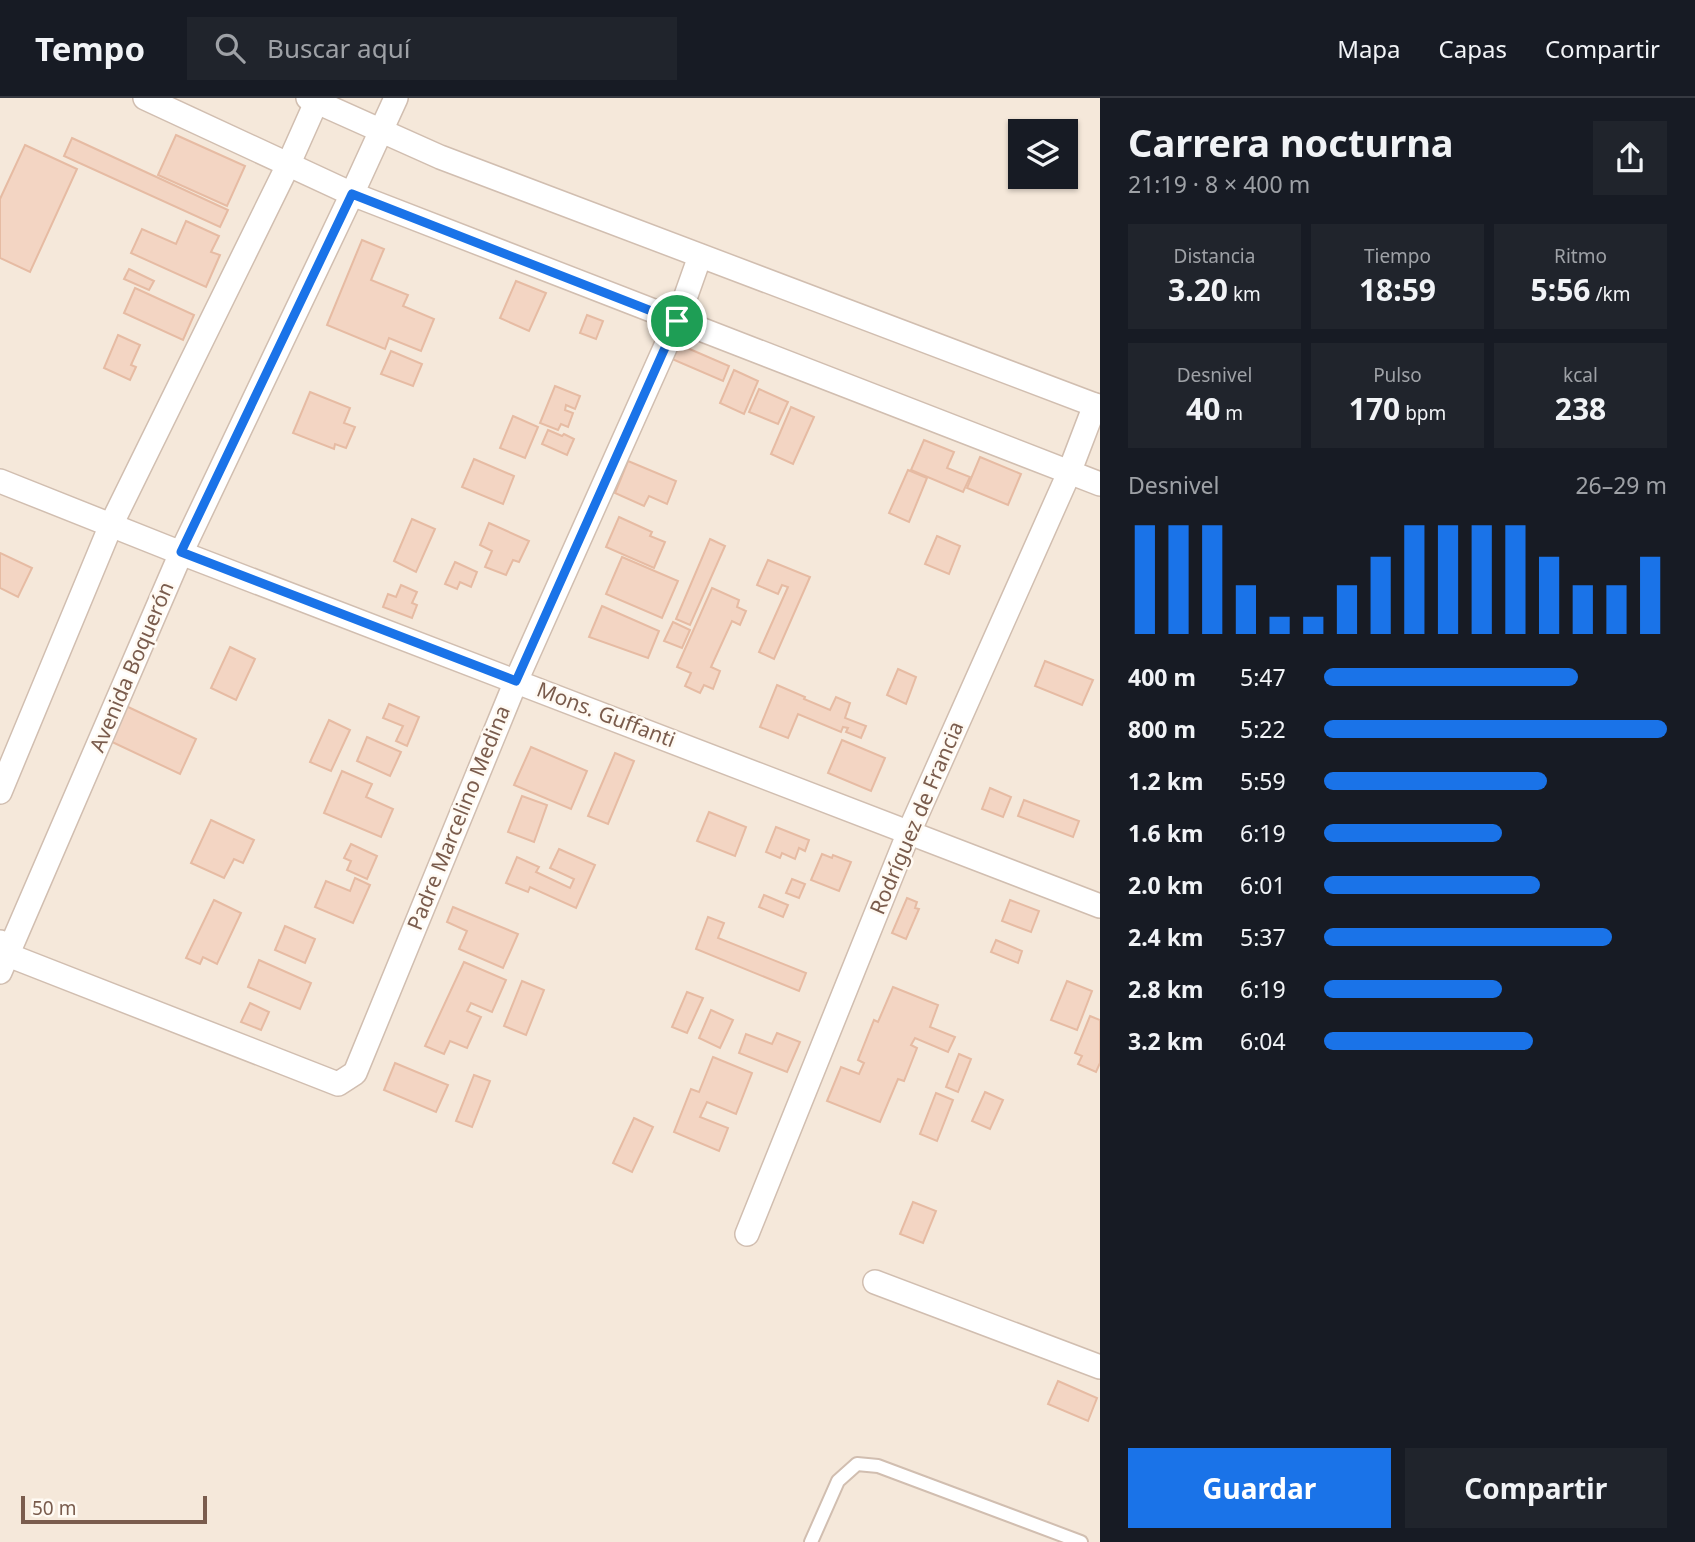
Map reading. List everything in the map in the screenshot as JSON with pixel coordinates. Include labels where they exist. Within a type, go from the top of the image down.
[{"type":"street","points":[[145,98],[352,194],[1100,485]]},
{"type":"street","name":"Avenida Boquerón","points":[[3,956],[181,552],[396,98]]},
{"type":"street","points":[[0,792],[111,525],[289,163],[314,99],[440,158],[1097,406]]},
{"type":"street","name":"Padre Marcelino Medina","points":[[3,956],[338,1084],[355,1073],[516,681],[677,321],[700,256]]},
{"type":"street","name":"Rodríguez de Francia","points":[[747,1234],[909,832],[1097,406]]},
{"type":"street","name":"Mons. Guffanti","points":[[0,481],[1100,906]]},
{"type":"street","points":[[875,1282],[1100,1367]]},
{"type":"lane","points":[[811,1542],[838,1481],[857,1464],[878,1466],[1081,1542]]},
{"type":"shaded area","points":[[0,98],[1100,98],[1100,1542],[0,1542]]},
{"type":"building","points":[[176,135],[245,166],[227,206],[158,175]]},
{"type":"building","points":[[72,138],[228,210],[220,227],[64,156]]},
{"type":"building","points":[[25,145],[77,169],[30,272],[0,258],[0,199]]},
{"type":"building","points":[[186,221],[219,236],[211,252],[220,255],[206,287],[131,253],[142,229],[176,244]]},
{"type":"building","points":[[362,240],[384,249],[371,280],[408,295],[403,306],[434,319],[421,351],[389,338],[385,349],[327,325]]},
{"type":"building","points":[[129,269],[154,281],[149,290],[124,279]]},
{"type":"building","points":[[516,281],[546,293],[529,331],[500,318]]},
{"type":"building","points":[[135,288],[194,315],[183,340],[124,313]]},
{"type":"building","points":[[587,315],[603,321],[596,339],[580,333]]},
{"type":"building","points":[[118,335],[140,345],[131,365],[136,367],[130,380],[104,368]]},
{"type":"building","points":[[678,344],[729,366],[723,381],[672,359]]},
{"type":"building","points":[[391,351],[422,364],[413,386],[381,374]]},
{"type":"building","points":[[734,370],[758,381],[744,414],[720,403]]},
{"type":"building","points":[[555,386],[580,396],[575,409],[566,405],[565,410],[573,413],[568,427],[561,424],[558,430],[540,423]]},
{"type":"building","points":[[759,389],[788,402],[778,424],[749,412]]},
{"type":"building","points":[[310,392],[350,408],[344,423],[355,427],[346,448],[335,444],[334,449],[293,433]]},
{"type":"building","points":[[791,407],[814,417],[793,464],[771,454]]},
{"type":"building","points":[[513,416],[538,427],[525,458],[500,448]]},
{"type":"building","points":[[548,430],[574,439],[567,455],[542,444]]},
{"type":"building","points":[[924,440],[954,452],[947,468],[970,477],[963,492],[911,470]]},
{"type":"building","points":[[980,457],[1021,474],[1008,505],[967,488]]},
{"type":"building","points":[[474,459],[514,476],[503,504],[462,487]]},
{"type":"building","points":[[628,461],[676,481],[667,504],[649,496],[644,506],[615,493]]},
{"type":"building","points":[[908,470],[927,478],[909,522],[889,513]]},
{"type":"building","points":[[619,517],[652,532],[650,536],[665,542],[654,568],[606,547]]},
{"type":"building","points":[[412,519],[435,529],[416,572],[394,561]]},
{"type":"building","points":[[489,523],[529,541],[519,562],[513,560],[506,575],[485,567],[492,551],[480,545]]},
{"type":"building","points":[[937,536],[960,546],[949,574],[925,564]]},
{"type":"building","points":[[710,539],[725,546],[690,625],[676,619]]},
{"type":"building","points":[[0,553],[32,568],[18,597],[0,588]]},
{"type":"building","points":[[622,557],[678,581],[662,618],[606,594]]},
{"type":"building","points":[[768,560],[810,577],[774,659],[759,652],[788,587],[782,585],[778,594],[757,585]]},
{"type":"building","points":[[455,562],[477,572],[471,587],[460,582],[457,589],[445,584]]},
{"type":"building","points":[[401,585],[417,592],[412,603],[417,605],[412,618],[383,607],[388,594],[396,597]]},
{"type":"building","points":[[712,588],[739,600],[737,607],[746,611],[740,625],[732,621],[711,667],[720,671],[713,689],[704,685],[700,693],[685,686],[691,673],[677,667]]},
{"type":"building","points":[[602,606],[659,631],[648,658],[589,637]]},
{"type":"building","points":[[673,622],[690,630],[682,648],[664,641]]},
{"type":"building","points":[[230,647],[255,659],[236,700],[211,688]]},
{"type":"building","points":[[1045,661],[1093,680],[1082,705],[1035,686]]},
{"type":"building","points":[[898,669],[916,677],[906,704],[887,695]]},
{"type":"building","points":[[777,685],[830,710],[836,697],[850,703],[845,718],[866,726],[861,738],[846,732],[848,728],[843,727],[841,732],[798,714],[788,738],[760,727]]},
{"type":"building","points":[[389,704],[419,717],[407,746],[396,741],[403,726],[383,718]]},
{"type":"building","points":[[126,706],[196,739],[180,774],[110,741]]},
{"type":"building","points":[[329,720],[350,730],[331,771],[310,762]]},
{"type":"building","points":[[367,737],[401,752],[390,776],[357,761]]},
{"type":"building","points":[[842,740],[885,758],[871,791],[828,773]]},
{"type":"building","points":[[531,747],[587,771],[571,809],[514,785]]},
{"type":"building","points":[[615,753],[634,761],[608,824],[588,816]]},
{"type":"building","points":[[342,771],[372,784],[366,797],[393,809],[381,837],[324,813]]},
{"type":"building","points":[[990,788],[1011,797],[1003,817],[982,809]]},
{"type":"building","points":[[522,796],[547,805],[534,842],[508,832]]},
{"type":"building","points":[[1024,800],[1079,821],[1073,837],[1018,816]]},
{"type":"building","points":[[709,812],[746,827],[735,856],[697,841]]},
{"type":"building","points":[[211,820],[254,840],[243,863],[234,859],[224,878],[191,863]]},
{"type":"building","points":[[776,827],[809,840],[805,851],[799,848],[795,859],[782,853],[780,858],[766,852]]},
{"type":"building","points":[[351,844],[377,856],[367,879],[347,870],[351,861],[344,858]]},
{"type":"building","points":[[559,849],[595,865],[576,908],[530,887],[528,892],[506,883],[517,857],[539,867],[536,872],[570,888],[574,879],[550,868]]},
{"type":"building","points":[[822,854],[851,862],[839,891],[811,880]]},
{"type":"building","points":[[355,878],[370,885],[353,923],[315,907],[326,881],[350,891]]},
{"type":"building","points":[[792,879],[805,884],[799,898],[786,893]]},
{"type":"building","points":[[764,895],[788,905],[783,917],[759,907]]},
{"type":"building","points":[[907,898],[917,902],[915,908],[919,909],[906,939],[892,933]]},
{"type":"building","points":[[214,900],[241,913],[217,964],[203,957],[200,964],[186,958]]},
{"type":"building","points":[[1010,900],[1039,911],[1031,932],[1002,921]]},
{"type":"building","points":[[453,907],[518,934],[503,968],[459,949],[467,931],[447,922]]},
{"type":"building","points":[[708,917],[724,923],[718,938],[806,973],[799,991],[696,949]]},
{"type":"building","points":[[285,926],[315,939],[305,963],[275,950]]},
{"type":"building","points":[[996,940],[1022,951],[1018,963],[991,952]]},
{"type":"building","points":[[259,960],[311,983],[300,1009],[248,987]]},
{"type":"building","points":[[464,962],[506,980],[492,1012],[471,1003],[467,1011],[481,1017],[467,1048],[450,1041],[444,1054],[425,1046]]},
{"type":"building","points":[[522,981],[544,990],[526,1035],[504,1026]]},
{"type":"building","points":[[1067,981],[1092,991],[1077,1030],[1051,1020]]},
{"type":"building","points":[[893,987],[938,1005],[930,1027],[955,1037],[948,1052],[915,1038],[911,1045],[917,1048],[904,1081],[898,1079],[880,1122],[827,1101],[841,1067],[859,1074],[864,1063],[858,1060],[874,1020],[878,1022]]},
{"type":"building","points":[[687,992],[703,998],[687,1033],[672,1027]]},
{"type":"building","points":[[250,1003],[269,1012],[261,1030],[241,1022]]},
{"type":"building","points":[[711,1010],[733,1020],[720,1048],[699,1038]]},
{"type":"building","points":[[1090,1016],[1100,1020],[1100,1063],[1096,1072],[1078,1064],[1082,1056],[1075,1053]]},
{"type":"building","points":[[777,1033],[800,1042],[787,1072],[739,1053],[746,1034],[772,1044]]},
{"type":"building","points":[[959,1054],[971,1059],[958,1092],[946,1087]]},
{"type":"building","points":[[713,1057],[752,1073],[736,1114],[707,1102],[700,1117],[728,1128],[719,1151],[674,1132],[691,1089],[699,1092]]},
{"type":"building","points":[[395,1063],[448,1085],[436,1112],[384,1090]]},
{"type":"building","points":[[474,1075],[490,1081],[472,1127],[456,1121]]},
{"type":"building","points":[[985,1092],[1003,1100],[990,1129],[972,1121]]},
{"type":"building","points":[[936,1093],[953,1100],[937,1141],[920,1134]]},
{"type":"building","points":[[634,1118],[653,1127],[632,1172],[613,1163]]},
{"type":"building","points":[[913,1202],[936,1211],[923,1243],[900,1234]]},
{"type":"building","points":[[1058,1381],[1097,1398],[1088,1421],[1048,1404]]},
{"type":"route","points":[[352,194],[677,321],[516,681],[181,552],[352,194]]}]
